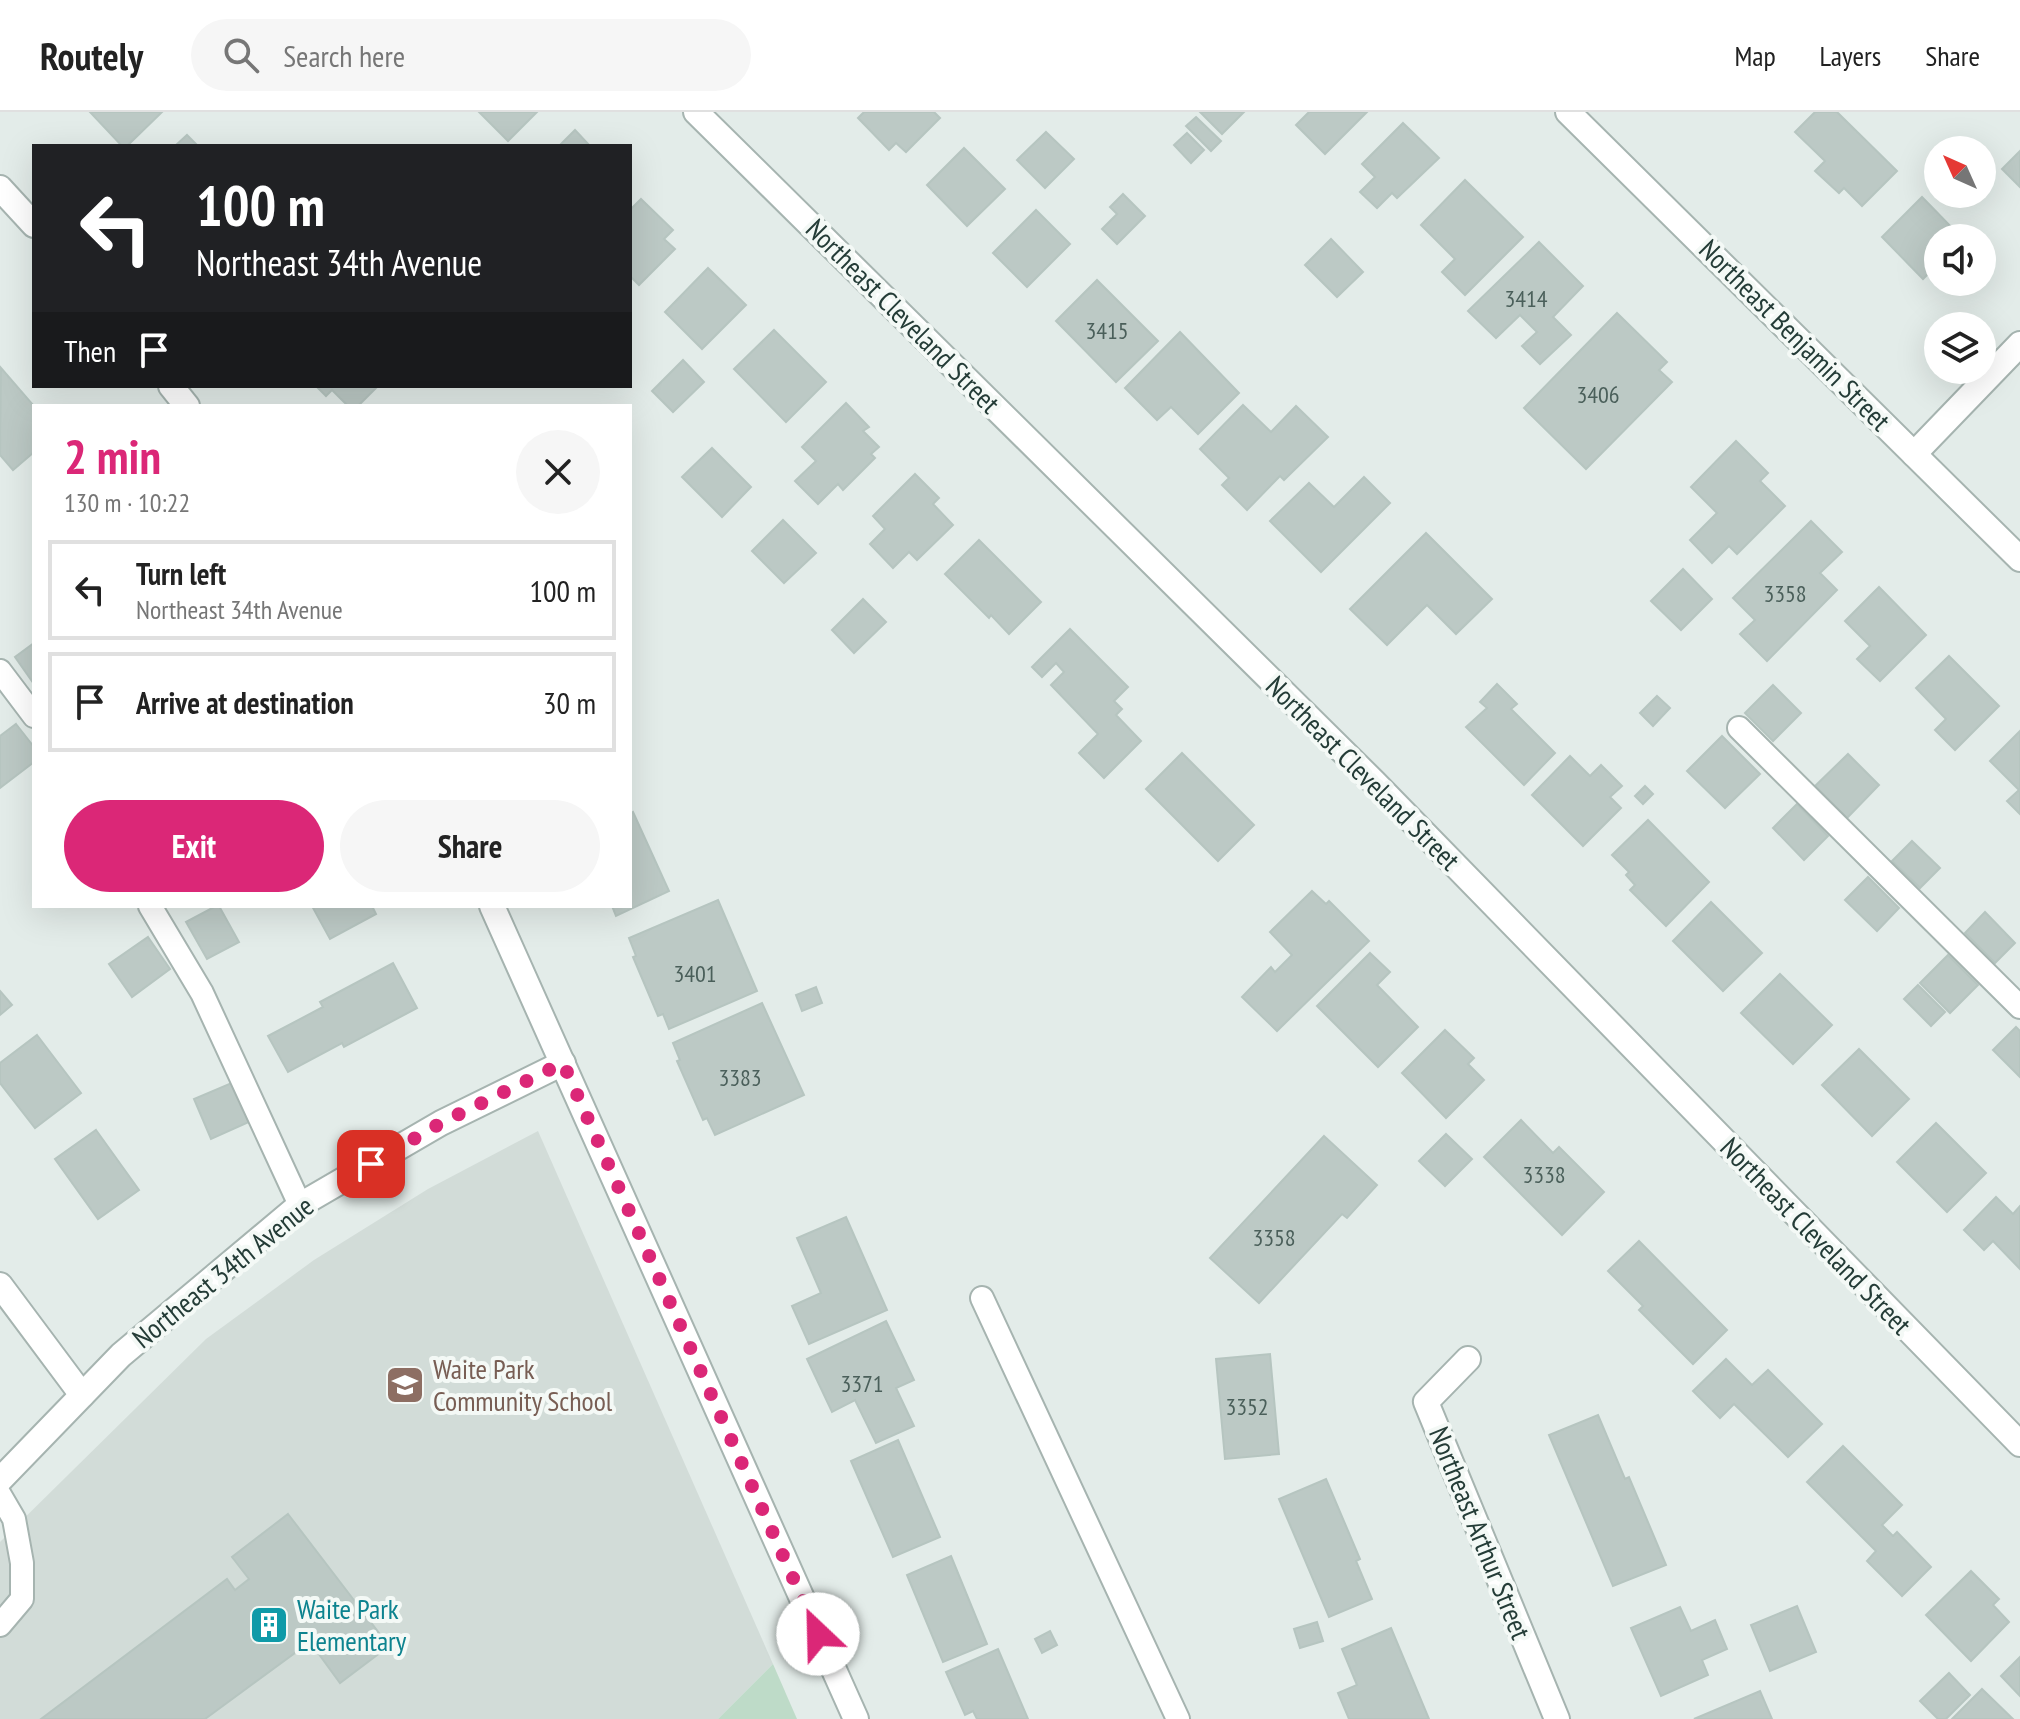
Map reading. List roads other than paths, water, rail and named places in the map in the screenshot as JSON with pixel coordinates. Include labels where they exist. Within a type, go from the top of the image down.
[{"type":"street","name":"Northeast Cleveland Street","points":[[696,112],[1374,782],[2020,1444]]},
{"type":"street","name":"Northeast Benjamin Street","points":[[1568,112],[2020,559]]},
{"type":"street","points":[[0,188],[32,223]]},
{"type":"street","points":[[1914,454],[2020,344]]},
{"type":"street","points":[[173,388],[185,404]]},
{"type":"street","points":[[493,908],[856,1719]]},
{"type":"street","name":"Northeast 34th Avenue","points":[[0,1480],[121,1355],[300,1205],[441,1123],[563,1063]]},
{"type":"street","points":[[0,1285],[82,1395]]},
{"type":"street","name":"Northeast Arthur Street","points":[[1468,1359],[1426,1402],[1557,1719]]},
{"type":"lane","points":[[0,671],[32,713]]},
{"type":"lane","points":[[1739,728],[2020,1007]]},
{"type":"lane","points":[[151,908],[202,993],[300,1205]]},
{"type":"lane","points":[[982,1298],[1178,1719]]},
{"type":"lane","points":[[0,1495],[14,1519],[22,1563],[22,1599],[0,1625]]},
{"type":"place","name":"Waite Park Community School","points":[[405,1385]]},
{"type":"place","name":"Waite Park Elementary","points":[[269,1625]]}]
